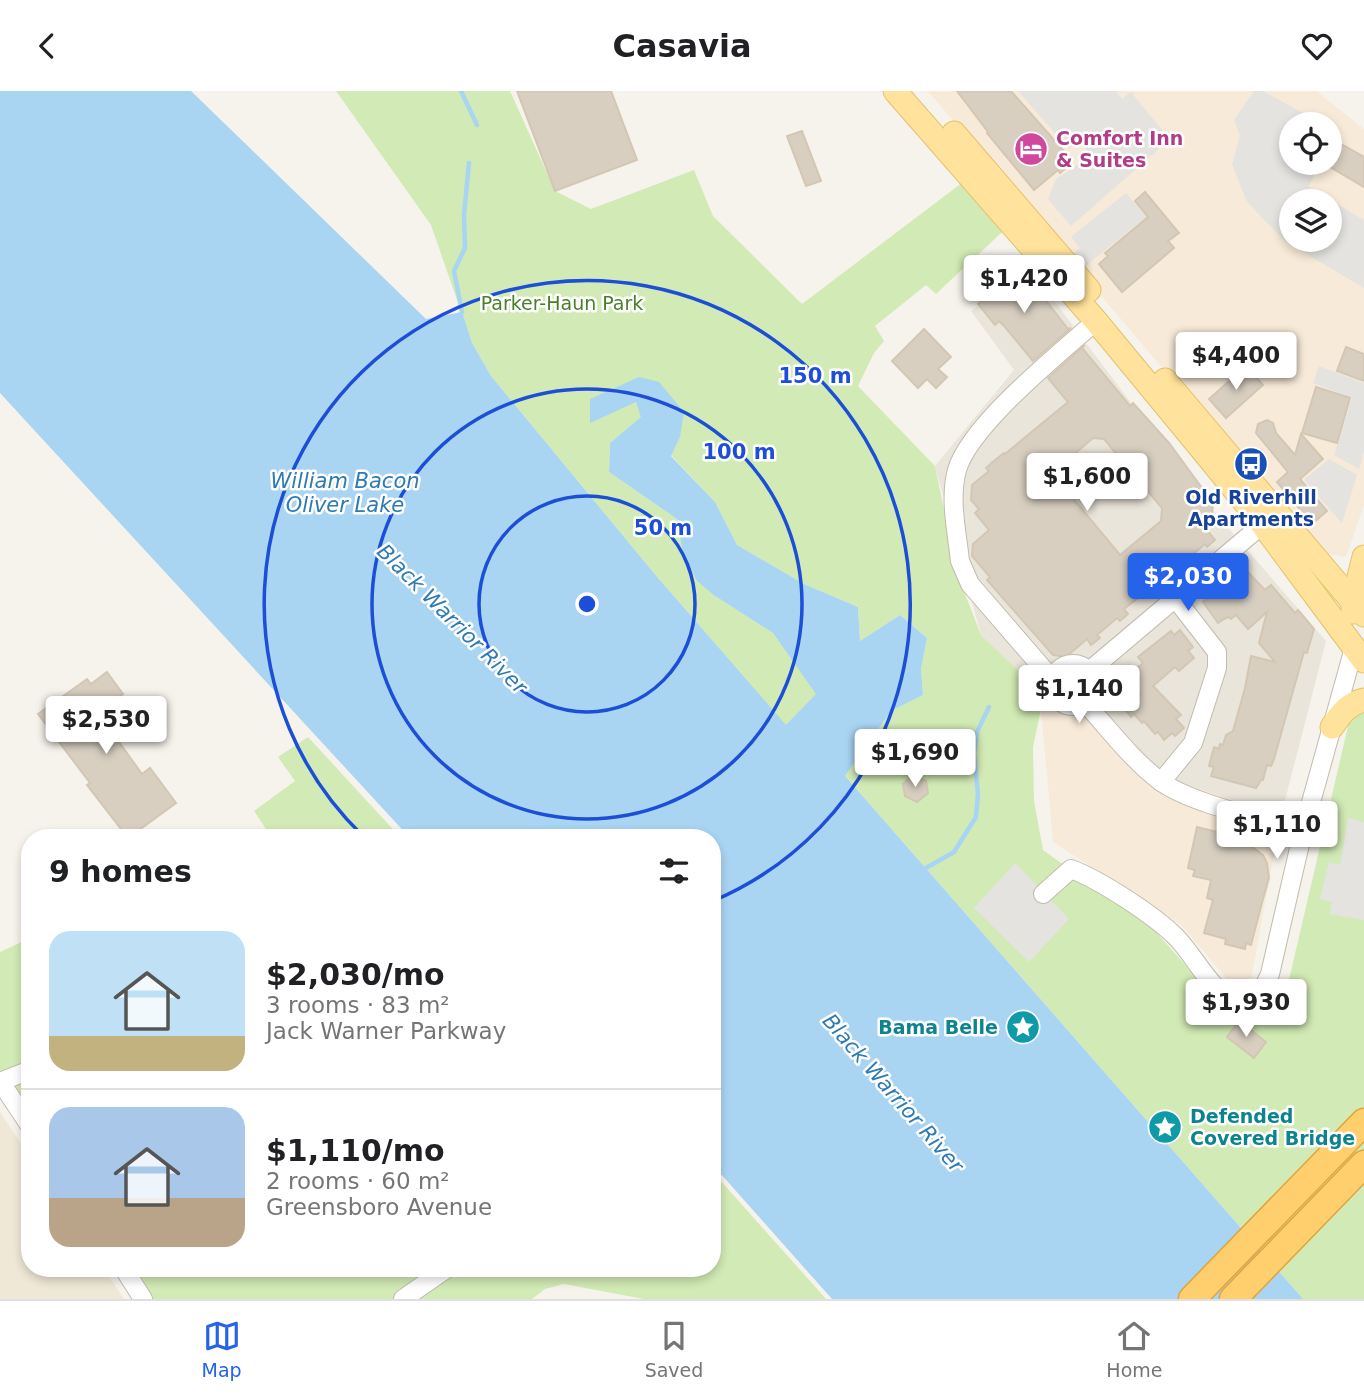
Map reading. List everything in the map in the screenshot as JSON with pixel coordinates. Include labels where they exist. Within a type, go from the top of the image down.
[{"type":"highway","points":[[1192,1299],[1364,1122]]},
{"type":"highway","points":[[1233,1299],[1364,1164]]},
{"type":"main road","points":[[895,91],[1096,321],[1263,524],[1361,649]]},
{"type":"main road","points":[[917,91],[1359,608]]},
{"type":"main road","points":[[1313,556],[1335,568],[1357,560],[1364,551]]},
{"type":"main road","points":[[1361,649],[1359,608],[1364,557]]},
{"type":"main road","points":[[1332,727],[1352,703],[1364,700]]},
{"type":"street","points":[[1052,679],[970,584],[962,569],[954,493],[958,468],[969,447],[984,428],[1031,378],[1096,321]]},
{"type":"street","points":[[1089,671],[1263,524]]},
{"type":"street","points":[[1161,782],[1193,743],[1217,668],[1217,652],[1175,598]]},
{"type":"street","points":[[1043,894],[1071,869],[1090,877],[1147,914],[1176,937],[1218,989],[1235,1001],[1247,1002],[1260,996],[1270,974],[1303,831],[1332,727],[1361,649]]},
{"type":"street","points":[[1069,664],[1077,664],[1089,671],[1094,685],[1093,692],[1085,703],[1072,707],[1060,702],[1052,691],[1052,679],[1057,671],[1069,664]]},
{"type":"street","points":[[1085,703],[1161,782],[1206,802],[1303,831]]},
{"type":"street","points":[[21,1073],[0,1081],[21,1112]]},
{"type":"street","points":[[129,1277],[143,1299]]},
{"type":"street","points":[[402,1299],[434,1277]]},
{"type":"shaded area","points":[[928,91],[1316,91],[1364,129],[1364,505],[1346,557],[1323,553],[1219,435]]},
{"type":"shaded area","points":[[1018,91],[1116,91],[1122,99],[1131,92],[1163,131],[1152,139],[1159,149],[1071,226],[1048,199],[1056,179],[1083,161],[1088,155],[1086,149],[1078,142],[1069,149]]},
{"type":"shaded area","points":[[1254,91],[1263,91],[1301,112],[1279,112],[1279,175],[1314,175],[1308,187],[1311,189],[1279,189],[1279,235],[1247,202],[1232,164],[1240,136],[1234,120]]},
{"type":"shaded area","points":[[1126,193],[1146,217],[1083,268],[1072,255],[1080,248],[1071,237]]},
{"type":"shaded area","points":[[1342,207],[1364,220],[1364,288],[1303,252],[1342,252]]},
{"type":"shaded area","points":[[1028,266],[1205,501],[1326,641],[1281,816],[1176,782],[1090,714],[1041,709],[1025,677],[981,635],[935,466],[1014,370],[971,311]]},
{"type":"shaded area","points":[[1319,366],[1364,383],[1364,451],[1359,469],[1334,455],[1352,398],[1313,383]]},
{"type":"shaded area","points":[[1329,459],[1357,475],[1342,523],[1304,480]]},
{"type":"shaded area","points":[[1041,709],[1090,714],[1176,781],[1281,816],[1247,1002],[1180,924],[1053,842]]},
{"type":"shaded area","points":[[1348,818],[1364,822],[1364,920],[1330,914],[1332,902],[1320,899],[1329,862],[1340,865]]},
{"type":"shaded area","points":[[1015,863],[1069,919],[1029,962],[974,908]]},
{"type":"shaded area","points":[[0,1112],[21,1144],[21,1277],[109,1277],[124,1299],[0,1299]]},
{"type":"green space","name":"Parker-Haun Park","points":[[336,91],[510,91],[555,191],[591,209],[694,170],[713,216],[802,304],[975,173],[1015,220],[936,294],[926,285],[875,326],[884,341],[874,353],[858,386],[935,466],[958,576],[981,635],[1025,677],[1041,709],[1033,747],[1034,801],[1043,850],[1154,930],[1223,1007],[1242,1011],[1256,1008],[1268,999],[1278,983],[1288,984],[1349,722],[1364,706],[1364,1299],[1303,1299],[845,776],[891,711],[923,695],[921,669],[927,638],[900,615],[860,641],[858,607],[804,584],[737,545],[715,502],[671,455],[680,437],[636,401],[642,417],[610,443],[609,472],[677,519],[682,549],[715,596],[773,633],[817,694],[786,726],[658,578],[491,376],[472,343],[431,225]]},
{"type":"green space","points":[[308,737],[393,829],[266,829],[254,811],[295,781],[278,757]]},
{"type":"green space","points":[[21,942],[21,1110],[0,1079],[0,952]]},
{"type":"green space","points":[[721,1181],[826,1299],[644,1299],[564,1284],[545,1289],[532,1299],[148,1299],[133,1277],[721,1277]]},
{"type":"water","name":"William Bacon Oliver Lake","points":[[0,91],[191,91],[426,319],[462,312],[472,343],[491,376],[658,578],[786,725],[816,694],[773,633],[715,596],[697,581],[682,549],[677,519],[609,472],[610,443],[641,417],[636,402],[590,423],[590,399],[639,377],[659,382],[684,412],[680,437],[671,456],[715,502],[737,545],[804,584],[858,607],[860,641],[900,615],[927,638],[921,669],[923,695],[891,711],[845,776],[1303,1299],[832,1299],[721,1174],[721,829],[402,829],[0,393]]},
{"type":"building","points":[[517,91],[611,91],[637,160],[555,191]]},
{"type":"building","name":"Comfort Inn & Suites","points":[[957,91],[1011,91],[1071,159],[1066,163],[1068,166],[1060,173],[1058,170],[1034,190],[987,133]]},
{"type":"building","points":[[802,131],[821,181],[806,186],[787,136]]},
{"type":"building","points":[[1342,145],[1364,157],[1364,187],[1342,174]]},
{"type":"building","points":[[1145,192],[1179,233],[1168,241],[1174,248],[1122,292],[1099,264],[1108,256],[1105,253],[1148,217],[1135,201]]},
{"type":"building","points":[[1017,271],[1036,292],[1038,290],[1068,329],[1071,328],[1033,361],[1005,327],[999,321],[995,325],[978,304]]},
{"type":"building","points":[[924,329],[951,357],[938,369],[947,377],[936,388],[927,379],[918,388],[892,361]]},
{"type":"building","points":[[1085,345],[1082,348],[1130,406],[1133,403],[1169,443],[1213,503],[1211,527],[1207,530],[1215,540],[1207,547],[1205,544],[1186,560],[1188,563],[1179,571],[1177,568],[1124,609],[1128,614],[1120,621],[1117,618],[1097,635],[1100,638],[1091,645],[1087,639],[1066,657],[1053,655],[987,580],[990,577],[972,556],[973,544],[989,530],[975,513],[979,509],[971,500],[972,485],[989,471],[986,468],[995,460],[1068,402],[1048,378]],"holes":[[[1093,438],[1104,439],[1162,508],[1161,521],[1120,555],[1052,473]]]},
{"type":"building","points":[[1346,347],[1364,354],[1364,381],[1337,371]]},
{"type":"building","points":[[1246,366],[1263,385],[1226,418],[1209,399]]},
{"type":"building","points":[[1316,387],[1350,398],[1337,443],[1302,433]]},
{"type":"building","points":[[1267,420],[1273,423],[1276,433],[1295,455],[1301,434],[1323,459],[1300,479],[1327,511],[1312,524],[1277,482],[1288,472],[1256,433],[1258,424]]},
{"type":"building","points":[[1244,568],[1265,590],[1271,585],[1295,613],[1298,610],[1314,629],[1307,653],[1304,652],[1274,759],[1271,766],[1267,765],[1263,780],[1256,788],[1211,776],[1214,767],[1209,766],[1214,747],[1219,749],[1226,735],[1233,731],[1251,656],[1275,662],[1259,643],[1267,612],[1248,629],[1236,615],[1218,623],[1203,602],[1215,592],[1217,595]]},
{"type":"building","points":[[1180,630],[1193,647],[1188,651],[1194,658],[1179,671],[1175,667],[1153,686],[1181,715],[1176,719],[1184,728],[1175,736],[1172,733],[1164,740],[1158,732],[1155,734],[1134,714],[1131,717],[1124,708],[1140,694],[1122,693],[1123,680],[1143,663],[1138,657],[1171,631],[1174,635]]},
{"type":"building","points":[[107,672],[123,694],[108,705],[111,710],[101,717],[142,774],[150,768],[176,803],[140,829],[121,829],[38,714],[87,679],[91,684]]},
{"type":"building","points":[[913,776],[926,781],[928,793],[917,802],[905,796],[903,784]]},
{"type":"building","points":[[1197,827],[1249,840],[1248,844],[1263,855],[1267,863],[1269,878],[1251,945],[1246,943],[1245,949],[1225,944],[1226,939],[1204,933],[1213,900],[1207,898],[1211,880],[1193,876],[1195,870],[1188,868]]},
{"type":"building","points":[[1239,1021],[1266,1042],[1254,1058],[1227,1037]]},
{"type":"waterway","points":[[461,91],[477,125]]},
{"type":"waterway","points":[[460,315],[462,312],[454,271],[465,248],[464,215],[469,163]]},
{"type":"waterway","points":[[926,868],[954,852],[976,817],[978,794],[974,754],[977,732],[989,707]]},
{"type":"place","name":"Comfort Inn & Suites","points":[[1031,149]]},
{"type":"place","name":"Old Riverhill Apartments","points":[[1251,464]]},
{"type":"place","name":"Bama Belle","points":[[1023,1027]]},
{"type":"place","name":"Defended Covered Bridge","points":[[1165,1127]]},
{"type":"water label","name":"Black Warrior River","points":[[452,619]]},
{"type":"water label","name":"Black Warrior River","points":[[893,1093]]}]
